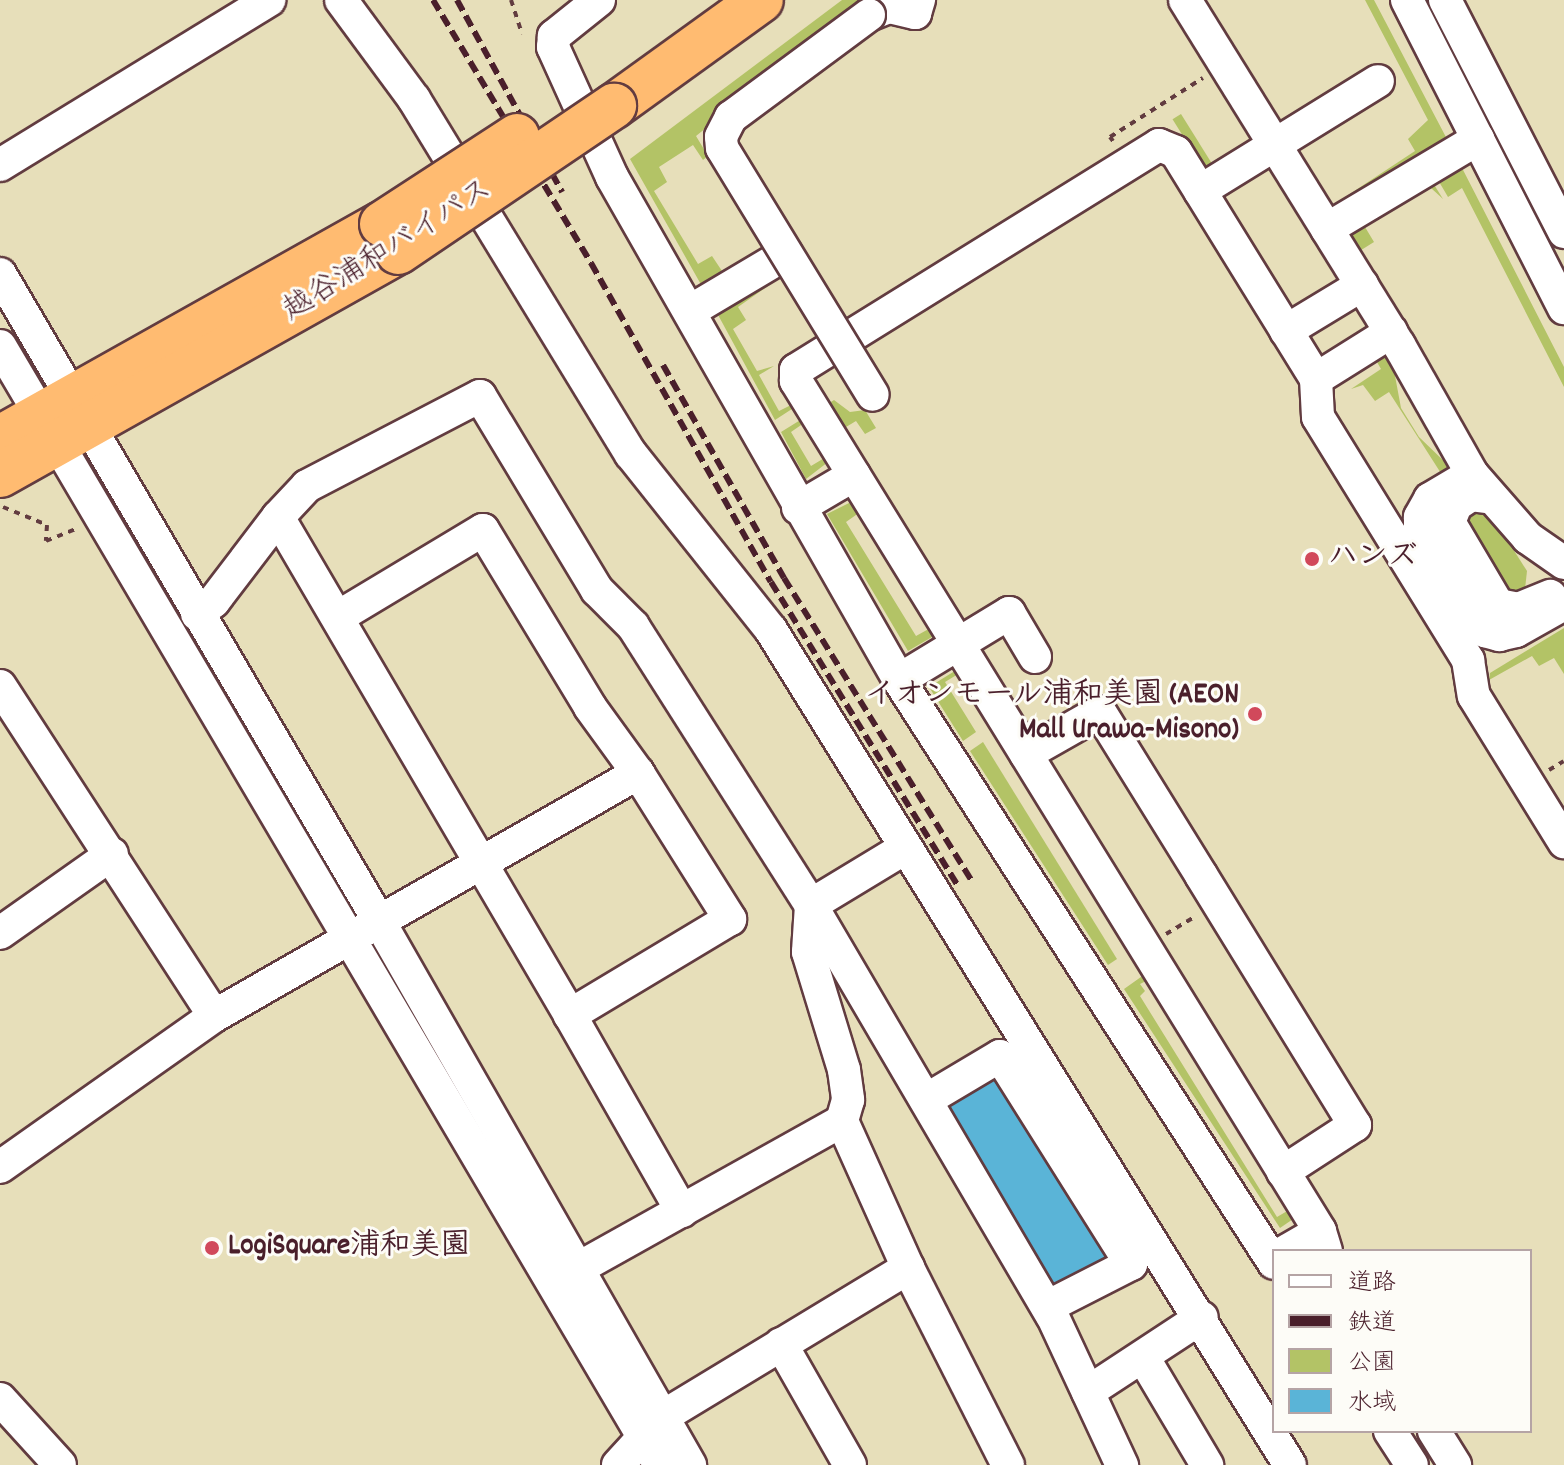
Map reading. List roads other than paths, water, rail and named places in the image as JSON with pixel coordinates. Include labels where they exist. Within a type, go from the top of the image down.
[{"type":"highway","name":"越谷浦和バイパス","points":[[606,94],[710,0]]},
{"type":"highway","name":"越谷浦和バイパス","points":[[0,475],[66,421],[390,238],[606,94],[761,0]]},
{"type":"highway","name":"越谷浦和バイパス","points":[[0,438],[66,421]]},
{"type":"street","points":[[0,165],[269,0]]},
{"type":"street","points":[[341,0],[414,99],[631,454],[771,630],[1202,1317],[1290,1465]]},
{"type":"street","points":[[599,0],[554,36],[553,47],[612,177],[798,508],[899,680],[1272,1250]]},
{"type":"street","points":[[873,395],[722,148],[721,137],[731,117],[869,15],[889,7],[915,13],[919,0]]},
{"type":"street","points":[[1185,0],[1391,332],[1472,474],[1528,538],[1564,563]]},
{"type":"street","points":[[1407,0],[1564,308]]},
{"type":"street","points":[[1445,0],[1564,232]]},
{"type":"street","points":[[1200,191],[1378,81]]},
{"type":"street","points":[[1327,229],[1478,139]]},
{"type":"street","points":[[1301,1249],[1323,1241],[796,381],[801,366],[1159,145],[1176,152],[1316,379],[1318,417],[1468,660],[1474,696],[1564,842]]},
{"type":"street","points":[[690,311],[786,254]]},
{"type":"street","points":[[0,274],[66,421],[348,939],[652,1426],[690,1465]]},
{"type":"street","points":[[1286,331],[1362,285]]},
{"type":"street","points":[[1316,379],[1391,332]]},
{"type":"street","points":[[0,346],[66,421],[197,614],[379,921],[577,1269],[652,1426],[660,1465]]},
{"type":"street","points":[[197,614],[214,601],[278,517],[307,486],[480,396],[597,590],[633,626],[811,905],[1047,1307],[1122,1465]]},
{"type":"street","points":[[1472,474],[1430,499],[1420,517],[1420,527],[1477,621],[1499,635],[1564,604]]},
{"type":"street","points":[[798,508],[854,475]]},
{"type":"street","points":[[1506,511],[1482,495],[1471,495],[1456,505],[1449,522],[1498,605],[1518,609],[1564,592]]},
{"type":"street","points":[[278,517],[338,617],[342,633],[480,861],[682,1211]]},
{"type":"street","points":[[338,617],[483,530],[590,707],[638,773],[730,919],[570,1015]]},
{"type":"street","points":[[899,680],[1009,613],[1035,657]]},
{"type":"street","points":[[0,686],[112,854],[214,1016]]},
{"type":"street","points":[[1026,754],[1100,712],[1122,746],[1355,1125],[1283,1172]]},
{"type":"street","points":[[0,1167],[214,1016],[638,773]]},
{"type":"street","points":[[811,905],[905,848]]},
{"type":"street","points":[[0,933],[112,854]]},
{"type":"street","points":[[811,905],[808,952],[844,1070],[848,1100],[842,1121],[908,1268],[1007,1464]]},
{"type":"street","points":[[926,1100],[1000,1056],[1131,1264],[1047,1307]]},
{"type":"street","points":[[577,1269],[842,1121]]},
{"type":"street","points":[[618,1465],[652,1426],[908,1268]]},
{"type":"street","points":[[1088,1392],[1202,1317]]},
{"type":"street","points":[[781,1344],[850,1465]]},
{"type":"street","points":[[1143,1357],[1207,1465]]},
{"type":"street","points":[[0,1399],[60,1465]]},
{"type":"street","points":[[1391,1433],[1412,1465]]},
{"type":"street","points":[[1435,1433],[1455,1465]]},
{"type":"water","points":[[998,1071],[1117,1252],[1055,1294],[945,1107]]},
{"type":"railway","points":[[433,0],[591,263],[771,582],[958,886]]},
{"type":"railway","points":[[457,0],[562,192]]},
{"type":"railway","points":[[663,365],[784,578],[971,880]]},
{"type":"place","name":"ハンズ","points":[[1312,559]]},
{"type":"place","name":"イオンモール浦和美園 (AEON Mall Urawa-Misono)","points":[[1255,714]]},
{"type":"place","name":"LogiSquare浦和美園","points":[[212,1248]]}]
